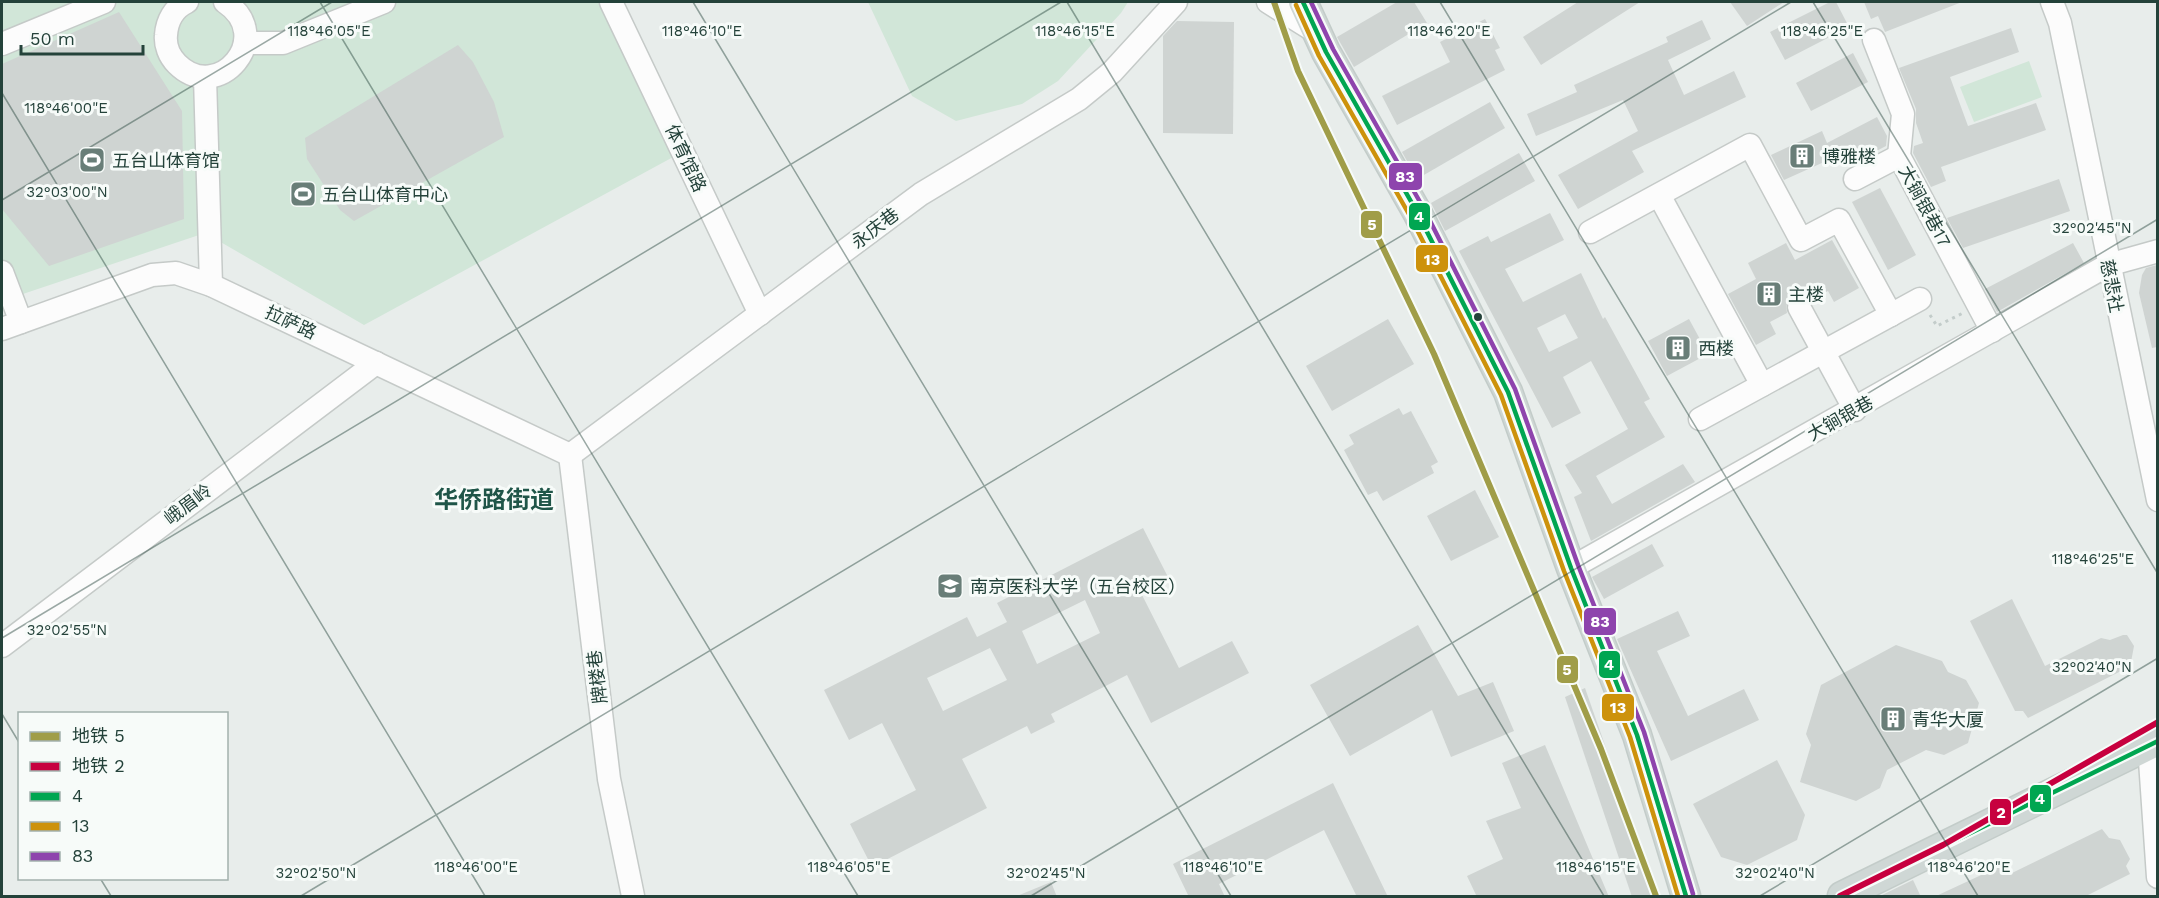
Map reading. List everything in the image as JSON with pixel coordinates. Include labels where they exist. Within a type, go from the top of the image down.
[{"type":"main road","points":[[1303,2],[1316,32],[1417,212],[1508,392],[1571,568],[1637,735],[1686,897]]},
{"type":"main road","points":[[1842,897],[2153,743]]},
{"type":"street","points":[[2,44],[104,2]]},
{"type":"street","points":[[176,5],[165,37],[173,60],[187,72],[205,77],[231,68],[240,57],[245,43],[246,31],[242,18],[225,2]]},
{"type":"street","points":[[245,43],[284,43],[384,2]]},
{"type":"street","name":"体育馆路","points":[[611,2],[760,314]]},
{"type":"street","name":"永庆巷","points":[[570,455],[921,194],[1079,99],[1112,72],[1176,2]]},
{"type":"street","points":[[1268,2],[1316,32]]},
{"type":"street","name":"慈悲社","points":[[2052,2],[2060,23],[2157,500]]},
{"type":"street","name":"大锏银巷17","points":[[1874,40],[1903,114],[1899,156],[1992,331]]},
{"type":"street","points":[[205,77],[211,285]]},
{"type":"street","points":[[1590,232],[1750,145],[1802,240],[1839,220],[1891,315]]},
{"type":"street","points":[[1855,179],[1899,156]]},
{"type":"street","points":[[1659,195],[1762,385]]},
{"type":"street","name":"大锏银巷","points":[[1571,568],[2108,265],[2157,251]]},
{"type":"street","points":[[2,272],[11,326]]},
{"type":"street","name":"拉萨路","points":[[11,326],[163,273],[176,273],[211,285],[570,455]]},
{"type":"street","points":[[1700,419],[1920,300]]},
{"type":"street","points":[[1798,307],[1854,410]]},
{"type":"street","name":"峨眉岭","points":[[2,646],[376,363]]},
{"type":"street","name":"牌楼巷","points":[[570,455],[609,779],[633,897]]},
{"type":"street","points":[[2153,743],[2157,877]]},
{"type":"path","points":[[1920,300],[1937,326],[1978,306]]},
{"type":"green space","name":"五台山体育中心","points":[[2,2],[599,2],[675,156],[364,325],[205,233],[2,301]]},
{"type":"green space","points":[[868,2],[1128,2],[1121,13],[1058,81],[1022,104],[956,121],[912,96]]},
{"type":"green space","points":[[2029,61],[2042,97],[1974,122],[1960,87]]},
{"type":"building","points":[[1397,2],[1414,2],[1427,23],[1354,67],[1337,37]]},
{"type":"building","points":[[1578,2],[1640,2],[1541,65],[1523,37]]},
{"type":"building","points":[[1730,2],[1784,2],[1747,26]]},
{"type":"building","points":[[1830,2],[1836,2],[1849,27],[1785,60],[1770,32]]},
{"type":"building","points":[[1864,2],[1962,2],[1885,32],[1878,16],[1871,19]]},
{"type":"building","name":"五台山体育馆","points":[[119,12],[182,111],[184,219],[49,266],[2,209],[2,64]]},
{"type":"building","points":[[1485,19],[1500,48],[1495,50],[1505,70],[1397,125],[1382,96],[1450,62],[1440,42]]},
{"type":"building","points":[[1702,20],[1711,39],[1668,60],[1684,95],[1734,71],[1746,97],[1632,151],[1644,172],[1578,209],[1558,175],[1638,131],[1623,100],[1536,136],[1527,114],[1577,92],[1574,85],[1668,42],[1666,37]]},
{"type":"building","points":[[1177,21],[1234,22],[1233,134],[1163,133],[1163,36]]},
{"type":"building","points":[[2011,28],[2019,52],[1950,77],[1968,126],[2036,103],[2046,130],[1941,167],[1946,181],[1931,187],[1913,153],[1914,146],[1923,143],[1916,123],[1916,109],[1899,68]]},
{"type":"building","points":[[458,45],[473,62],[494,102],[504,137],[354,221],[340,210],[307,159],[305,138]]},
{"type":"building","points":[[1853,53],[1868,82],[1811,111],[1796,83]]},
{"type":"building","points":[[1490,102],[1505,128],[1417,179],[1402,152]]},
{"type":"building","points":[[1877,117],[1887,136],[1886,146],[1859,160],[1853,149],[1784,180],[1771,155],[1822,131],[1827,143]]},
{"type":"building","points":[[1519,153],[1535,181],[1445,231],[1431,203]]},
{"type":"building","points":[[2059,179],[2070,211],[1963,248],[1947,218]]},
{"type":"building","points":[[1880,188],[1916,255],[1888,270],[1852,202]]},
{"type":"building","points":[[1550,213],[1564,240],[1505,269],[1523,302],[1581,273],[1603,319],[1605,317],[1650,399],[1644,402],[1665,437],[1596,476],[1612,504],[1683,464],[1695,482],[1591,541],[1574,497],[1582,493],[1565,465],[1628,429],[1591,361],[1563,377],[1581,413],[1552,428],[1459,251],[1488,236],[1491,242]],"holes":[[[1565,314],[1578,338],[1549,352],[1537,328]]]},
{"type":"building","name":"主楼","points":[[1832,240],[1859,288],[1834,302],[1828,291],[1811,300],[1800,294],[1792,295],[1786,306],[1787,313],[1770,322],[1776,334],[1756,345],[1728,294],[1756,279],[1748,263],[1786,243],[1795,260]]},
{"type":"building","points":[[2073,243],[2084,263],[1997,312],[1985,289]]},
{"type":"building","points":[[2157,265],[2157,347],[2152,348],[2139,293],[2142,275],[2146,268]]},
{"type":"building","points":[[1388,319],[1414,364],[1332,411],[1306,366]]},
{"type":"building","name":"西楼","points":[[1689,319],[1708,354],[1667,376],[1648,341]]},
{"type":"building","points":[[1399,408],[1403,415],[1411,411],[1438,462],[1431,466],[1434,473],[1383,501],[1377,491],[1368,495],[1344,450],[1354,444],[1349,435]]},
{"type":"building","points":[[1475,490],[1499,537],[1451,561],[1427,516]]},
{"type":"building","points":[[1143,528],[1168,577],[1140,591],[1179,668],[1232,641],[1249,673],[1151,723],[1127,675],[1051,714],[1055,722],[1031,734],[1027,726],[962,759],[987,808],[872,867],[850,824],[916,790],[882,723],[849,740],[824,690],[967,617],[977,637],[1007,622],[997,603]],"holes":[[[1085,600],[1100,633],[1037,664],[1022,631]],[[990,648],[1007,680],[943,711],[927,678]]]},
{"type":"building","points":[[1652,544],[1664,566],[1604,599],[1592,577]]},
{"type":"building","points":[[2012,599],[2045,666],[2101,638],[2110,640],[2123,635],[2127,635],[2134,646],[2131,662],[2123,670],[2028,718],[2023,711],[2015,711],[1970,621]]},
{"type":"building","points":[[1678,611],[1690,636],[1657,651],[1688,716],[1744,689],[1759,720],[1671,761],[1617,639]]},
{"type":"building","points":[[1418,625],[1458,696],[1493,682],[1514,731],[1451,757],[1432,710],[1350,756],[1310,685]]},
{"type":"building","name":"青华大厦","points":[[1896,645],[1942,661],[1948,672],[1966,680],[1979,703],[1968,743],[1944,755],[1926,750],[1887,770],[1880,788],[1856,801],[1800,782],[1811,745],[1806,734],[1821,685]]},
{"type":"building","points":[[1585,688],[1658,897],[1632,897],[1565,697]]},
{"type":"building","points":[[1545,745],[1609,897],[1477,897],[1467,876],[1503,859],[1486,821],[1521,808],[1502,763]]},
{"type":"building","points":[[1777,760],[1805,815],[1797,840],[1747,865],[1721,857],[1693,804]]},
{"type":"building","points":[[1333,783],[1388,897],[1357,897],[1324,830],[1219,884],[1225,897],[1189,897],[1173,864]]},
{"type":"building","points":[[2102,829],[2109,838],[2120,840],[2130,859],[2126,866],[2130,874],[2084,897],[1934,897],[2007,863],[2012,873]]},
{"type":"building","points":[[1913,880],[1921,897],[1878,897]]},
{"type":"building","points":[[1051,882],[1057,897],[1017,897],[1017,896]]},
{"type":"metro line","name":"5","points":[[1274,2],[1298,71],[1434,354],[1601,749],[1656,896]]},
{"type":"metro line","name":"2","points":[[1840,896],[1943,845],[2158,722]]},
{"type":"transit line","name":"4","points":[[1303,2],[1326,52],[1417,212],[1508,392],[1571,568],[1637,735],[1686,896]]},
{"type":"transit line","name":"83","points":[[1311,2],[1333,49],[1424,209],[1515,389],[1578,565],[1644,732],[1693,894]]},
{"type":"transit line","name":"13","points":[[1296,5],[1319,56],[1410,216],[1501,395],[1564,571],[1630,737],[1678,896]]},
{"type":"transit line","name":"4","points":[[1842,896],[2158,741]]},
{"type":"place","name":"博雅楼","points":[[1802,156]]},
{"type":"place","name":"五台山体育馆","points":[[92,160]]},
{"type":"place","name":"五台山体育中心","points":[[303,194]]},
{"type":"place","name":"主楼","points":[[1769,294]]},
{"type":"place","name":"西楼","points":[[1678,348]]},
{"type":"place","name":"南京医科大学（五台校区）","points":[[950,586]]},
{"type":"place","name":"青华大厦","points":[[1893,719]]},
{"type":"district","name":"华侨路街道","points":[[494,500]]}]
